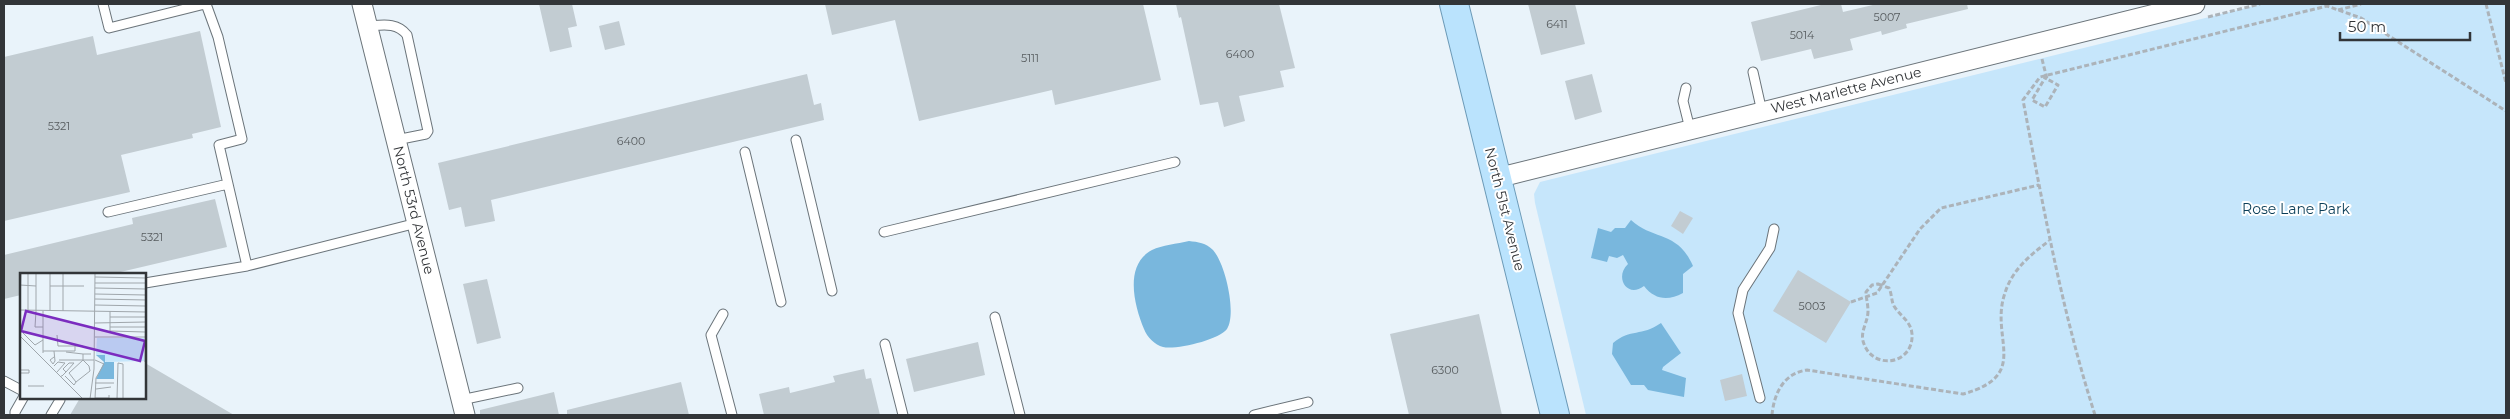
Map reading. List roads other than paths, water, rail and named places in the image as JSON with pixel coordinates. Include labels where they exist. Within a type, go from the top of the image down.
[{"type":"main road","name":"North 51st Avenue","points":[[1454,4],[1555,415]]},
{"type":"street","name":"North 53rd Avenue","points":[[362,4],[463,408]]},
{"type":"street","name":"West Marlette Avenue","points":[[1497,178],[2195,4]]},
{"type":"lane","points":[[103,4],[109,28],[205,4],[218,37],[242,139],[219,145],[247,266]]},
{"type":"lane","points":[[368,26],[390,25],[402,28],[407,36],[428,130],[426,134],[396,140]]},
{"type":"lane","points":[[1753,72],[1762,112]]},
{"type":"lane","points":[[1686,88],[1683,101],[1690,129]]},
{"type":"lane","points":[[796,140],[832,291]]},
{"type":"lane","points":[[745,152],[780,302]]},
{"type":"lane","points":[[884,232],[1176,162]]},
{"type":"lane","points":[[108,212],[228,184]]},
{"type":"lane","points":[[146,283],[247,266],[417,223]]},
{"type":"lane","points":[[1760,398],[1738,313],[1743,290],[1770,248],[1774,230]]},
{"type":"lane","points":[[723,314],[711,335],[732,415]]},
{"type":"lane","points":[[995,317],[1020,415]]},
{"type":"lane","points":[[885,344],[903,415]]},
{"type":"lane","points":[[4,381],[20,389]]},
{"type":"lane","points":[[463,408],[518,388]]},
{"type":"lane","points":[[15,415],[22,399]]},
{"type":"lane","points":[[51,415],[60,400]]},
{"type":"lane","points":[[1254,415],[1308,402]]},
{"type":"water","points":[[1631,220],[1640,227],[1672,241],[1687,255],[1693,266],[1683,274],[1683,293],[1677,296],[1662,298],[1648,291],[1644,286],[1632,290],[1624,285],[1622,280],[1624,269],[1628,264],[1623,255],[1617,258],[1609,256],[1607,262],[1591,258],[1598,228],[1611,232],[1615,228],[1625,228]]},
{"type":"water","points":[[1189,241],[1199,242],[1208,246],[1217,256],[1228,288],[1231,312],[1230,322],[1227,329],[1222,333],[1207,340],[1177,347],[1163,347],[1152,340],[1144,329],[1135,297],[1135,275],[1143,257],[1152,250]]},
{"type":"water","points":[[1661,323],[1681,353],[1663,367],[1662,370],[1686,378],[1684,397],[1648,390],[1644,385],[1631,385],[1612,354],[1613,343],[1619,338],[1648,330]]},
{"type":"park label","name":"Rose Lane Park","points":[[2296,209]]}]
